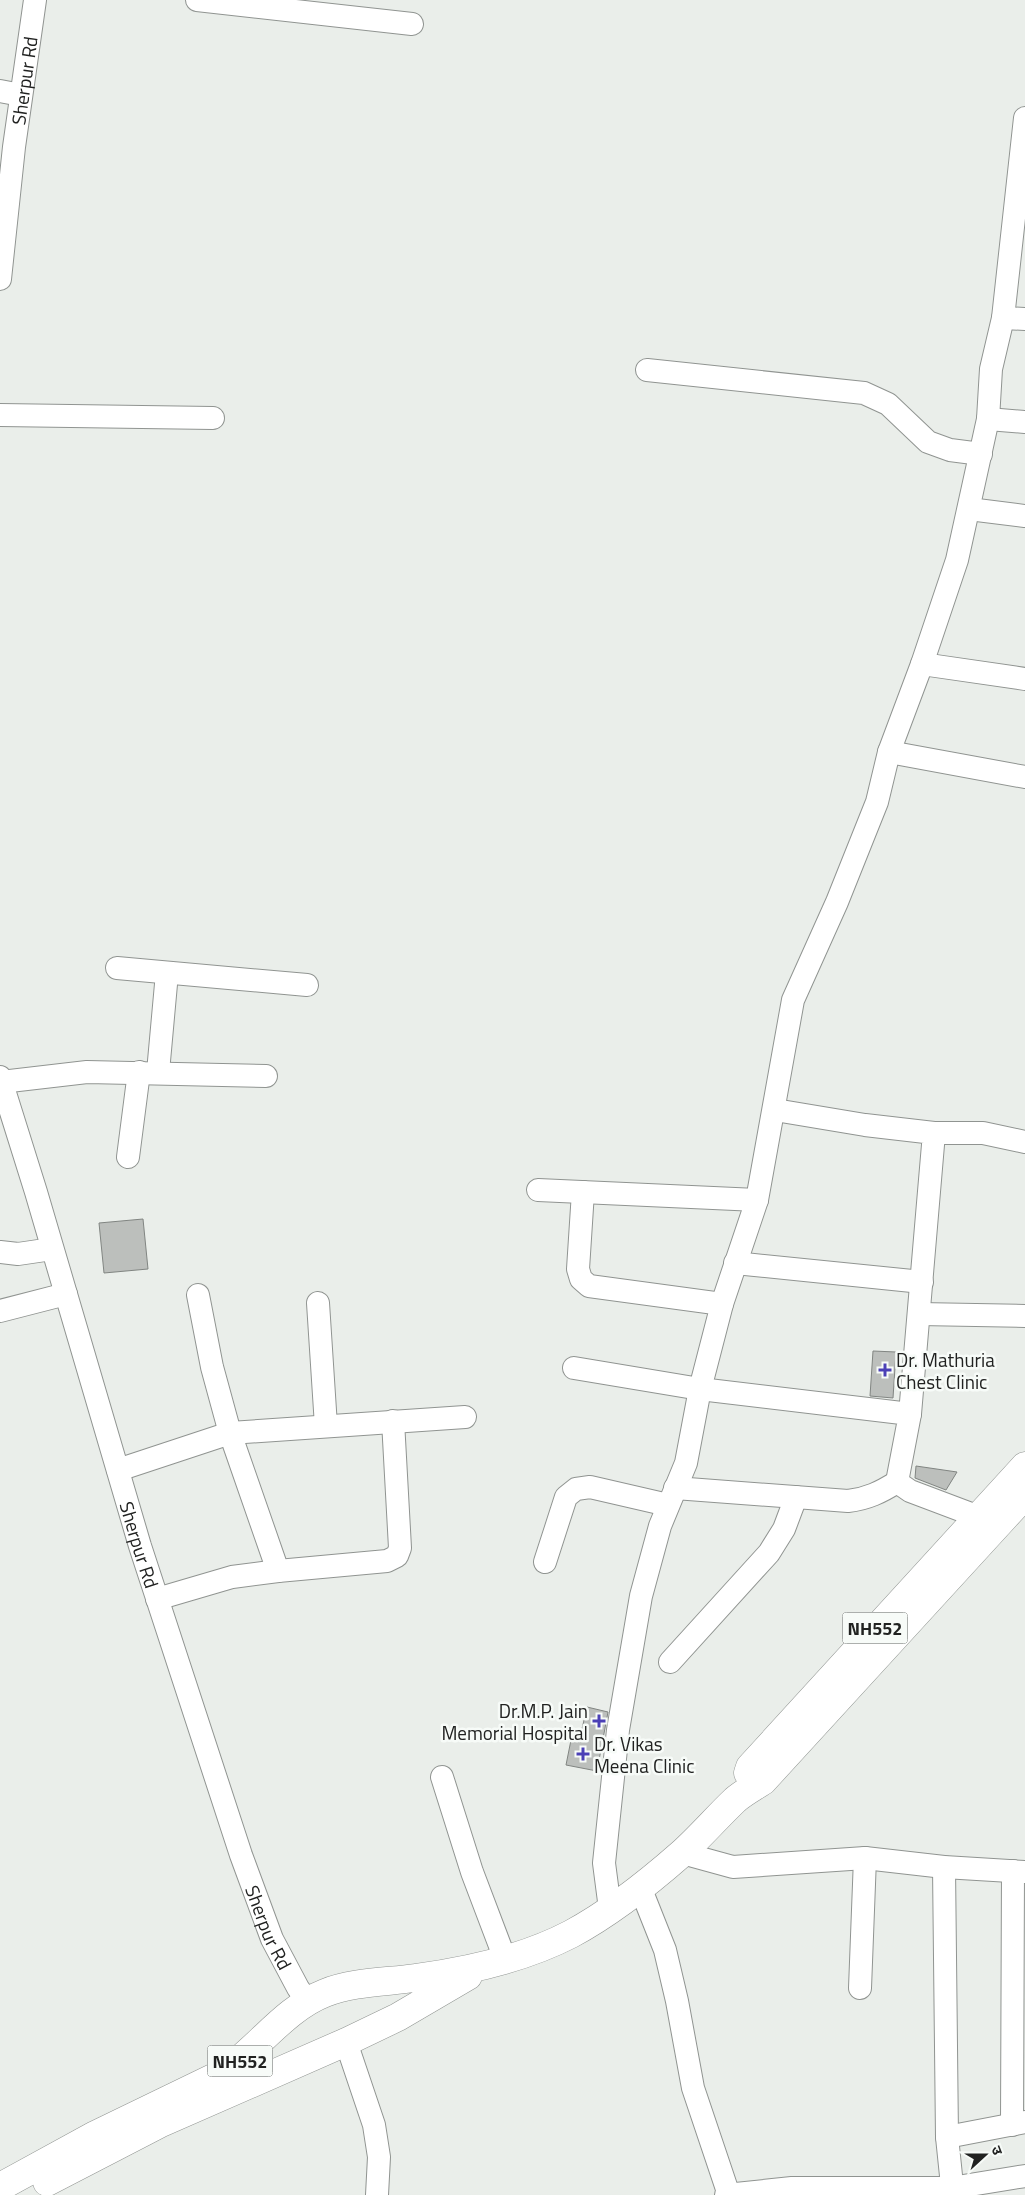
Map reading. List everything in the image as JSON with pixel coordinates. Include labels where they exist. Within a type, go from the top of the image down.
[{"type":"highway","name":"NH552","points":[[736,1799],[750,1767],[1025,1466]]},
{"type":"highway","name":"NH552","points":[[0,2187],[96,2135],[221,2074],[238,2062],[307,2001],[327,1992],[349,1987],[433,1976],[494,1963],[534,1950],[572,1933],[610,1909],[682,1853],[736,1799],[763,1781],[1025,1495]]},
{"type":"highway","name":"NH552","points":[[23,2195],[159,2124],[346,2042],[398,2017],[494,1963]]},
{"type":"street","name":"Sherpur Rd","points":[[0,279],[11,93],[36,0]]},
{"type":"street","points":[[197,0],[412,24]]},
{"type":"street","points":[[610,1909],[604,1863],[618,1730],[640,1596],[672,1496],[686,1463],[700,1389],[722,1304],[757,1200],[775,1110],[793,1000],[837,902],[877,802],[889,752],[922,664],[957,560],[988,419],[991,369],[1003,318],[1020,217],[1025,118]]},
{"type":"street","points":[[1003,318],[1025,319]]},
{"type":"street","points":[[647,370],[864,393],[888,404],[928,442],[950,450],[980,454]]},
{"type":"street","points":[[0,416],[213,418]]},
{"type":"street","points":[[988,419],[1025,422]]},
{"type":"street","points":[[969,509],[1025,516]]},
{"type":"street","points":[[922,664],[1025,679]]},
{"type":"street","points":[[889,752],[1025,777]]},
{"type":"street","points":[[117,968],[307,986]]},
{"type":"street","points":[[128,1157],[149,1072],[167,973]]},
{"type":"street","points":[[1,1080],[87,1072],[266,1076]]},
{"type":"street","name":"Sherpur Rd","points":[[1,1080],[157,1599],[241,1855],[272,1939],[307,2001]]},
{"type":"street","points":[[775,1110],[865,1126],[934,1133],[983,1133],[1025,1142]]},
{"type":"street","points":[[545,1562],[566,1497],[576,1489],[590,1487],[672,1496],[796,1497],[848,1502],[878,1494],[897,1482],[910,1414],[934,1133]]},
{"type":"street","points":[[538,1190],[757,1200]]},
{"type":"street","points":[[583,1192],[578,1269],[581,1279],[589,1286],[722,1304]]},
{"type":"street","points":[[0,1252],[18,1254],[52,1249]]},
{"type":"street","points":[[735,1263],[922,1282]]},
{"type":"street","points":[[0,1311],[66,1294]]},
{"type":"street","points":[[198,1296],[212,1368],[230,1433],[278,1570]]},
{"type":"street","points":[[318,1303],[326,1426]]},
{"type":"street","points":[[919,1314],[1025,1316]]},
{"type":"street","points":[[574,1368],[700,1389],[910,1414]]},
{"type":"street","points":[[118,1470],[230,1433],[465,1417]]},
{"type":"street","points":[[157,1599],[232,1577],[278,1570],[387,1561],[397,1556],[400,1548],[394,1422]]},
{"type":"street","points":[[897,1482],[910,1491],[979,1517]]},
{"type":"street","points":[[670,1662],[769,1553],[784,1529],[796,1497]]},
{"type":"street","points":[[442,1777],[472,1872],[494,1963]]},
{"type":"street","points":[[682,1853],[733,1867],[865,1858],[944,1868],[1019,1871],[1019,2124],[946,2137]]},
{"type":"street","points":[[860,1988],[865,1858]]},
{"type":"street","points":[[944,1868],[946,2137],[952,2191]]},
{"type":"street","points":[[640,1887],[665,1950],[678,2001],[693,2088],[728,2195],[792,2188],[952,2191],[1025,2176]]},
{"type":"street","points":[[346,2042],[374,2125],[378,2158],[377,2195]]},
{"type":"building","points":[[143,1219],[148,1269],[104,1273],[99,1223]]},
{"type":"building","points":[[873,1351],[896,1352],[893,1398],[870,1396]]},
{"type":"building","points":[[916,1466],[957,1472],[946,1490],[915,1478]]},
{"type":"building","points":[[587,1707],[608,1712],[597,1771],[566,1765],[571,1740],[579,1742]]},
{"type":"place","name":"Dr. Mathuria Chest Clinic","points":[[885,1370]]},
{"type":"place","name":"Dr.M.P. Jain Memorial Hospital","points":[[599,1721]]},
{"type":"place","name":"Dr. Vikas Meena Clinic","points":[[583,1754]]}]
